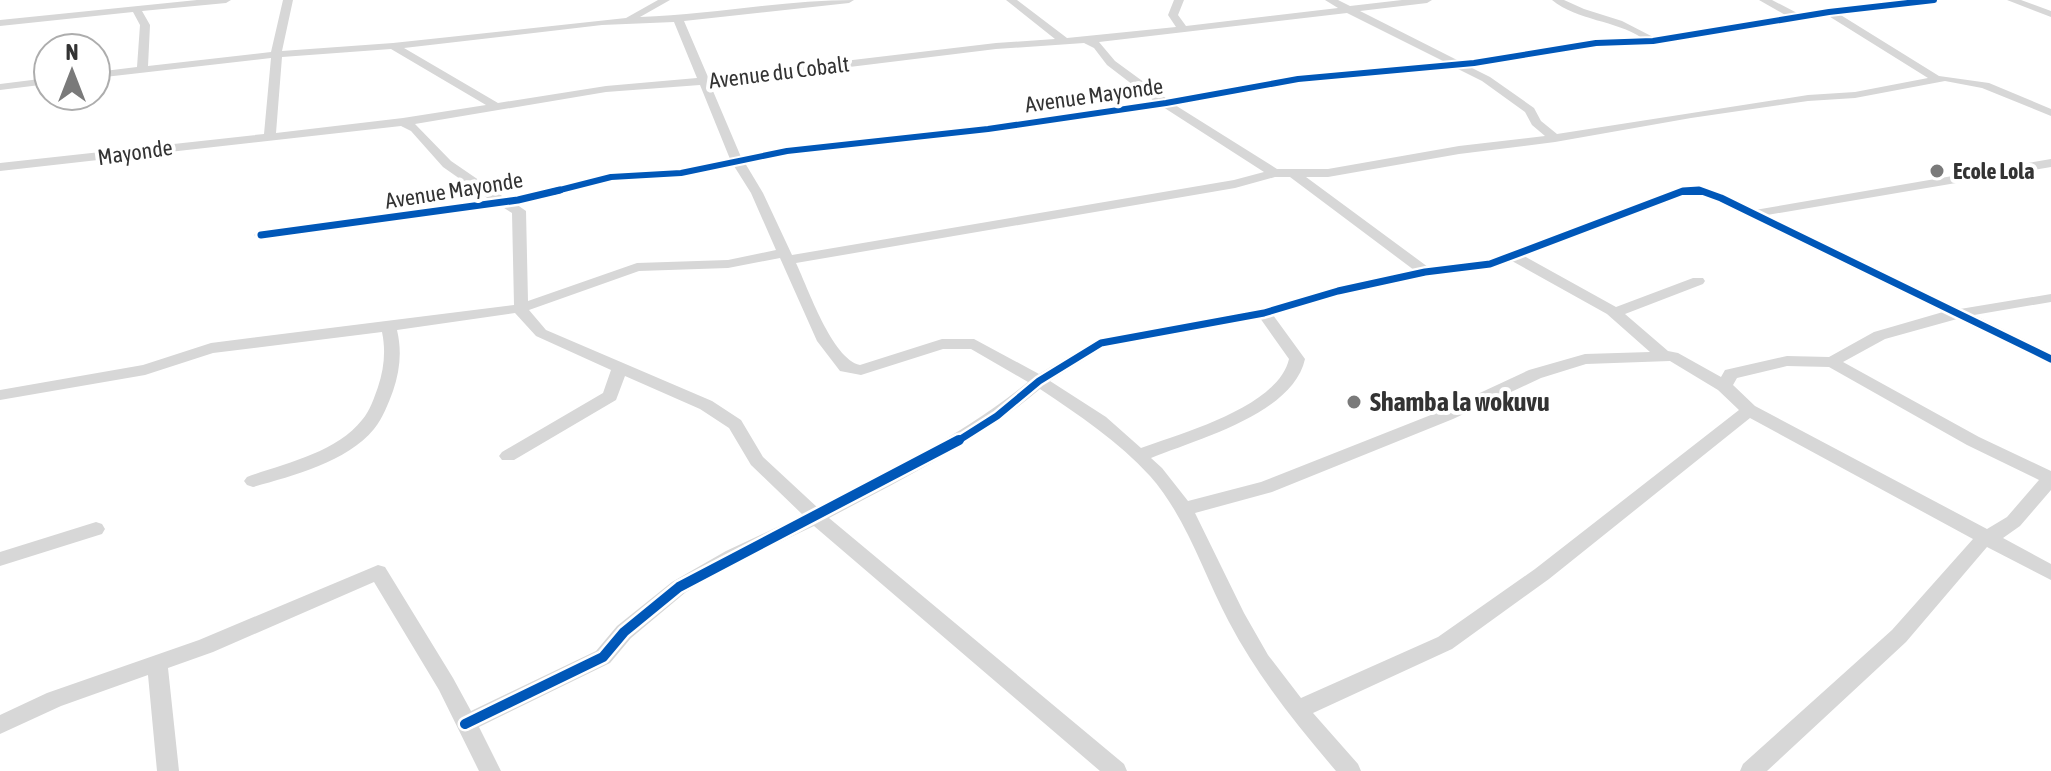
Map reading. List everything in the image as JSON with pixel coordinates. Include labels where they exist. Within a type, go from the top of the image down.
[{"type":"street","points":[[0,23],[226,0]]},
{"type":"street","points":[[270,136],[277,55],[288,0]]},
{"type":"street","points":[[626,21],[665,0]]},
{"type":"street","points":[[112,73],[849,0]]},
{"type":"street","points":[[1011,0],[1063,40]]},
{"type":"street","points":[[1179,0],[1173,15],[1183,29]]},
{"type":"street","points":[[1330,0],[1453,65],[1486,79],[1530,110],[1536,123],[1555,138]]},
{"type":"street","name":"Avenue du Cobalt","points":[[270,136],[403,122],[580,92],[1084,40],[1427,0]]},
{"type":"street","points":[[1557,0],[1574,9],[1629,25],[1653,41]]},
{"type":"street","points":[[1764,0],[1797,17]]},
{"type":"street","points":[[1851,0],[1867,7]]},
{"type":"street","name":"Avenue Mayonde","points":[[261,235],[502,202],[591,180],[681,173],[811,148],[978,130],[1166,103],[1298,79],[1453,65],[1596,43],[1653,41],[1829,12],[1934,0]]},
{"type":"street","points":[[2012,0],[2051,14]]},
{"type":"street","points":[[136,9],[145,25],[142,69]]},
{"type":"street","points":[[1829,12],[1937,79]]},
{"type":"street","points":[[678,19],[737,161],[757,193],[825,341],[849,369],[861,370],[942,344],[965,342],[974,344],[1039,381],[1100,421],[1156,472],[1184,509],[1236,617],[1261,661],[1297,710],[1350,771]]},
{"type":"street","points":[[1084,40],[1098,46],[1111,63],[1144,90],[1274,173]]},
{"type":"street","points":[[393,46],[497,107]]},
{"type":"street","points":[[0,395],[145,370],[211,348],[521,308],[637,267],[728,264],[785,257],[1099,209],[1235,184],[1274,173],[1328,173],[1767,103],[1866,94],[1937,79],[1953,78],[1985,85],[2051,113]]},
{"type":"street","points":[[0,87],[32,83]]},
{"type":"street","points":[[403,122],[415,128],[447,164],[502,202],[516,207],[520,216],[523,317],[541,333],[706,405],[735,424],[757,461],[816,517],[1116,771]]},
{"type":"street","name":"Mayonde","points":[[0,167],[270,136]]},
{"type":"street","points":[[1753,214],[2051,163]]},
{"type":"street","points":[[1293,173],[1425,272]]},
{"type":"street","points":[[465,724],[603,657],[624,632],[679,587],[733,556],[816,517],[942,451],[997,416],[1039,381],[1110,340],[1264,313],[1338,291],[1425,272],[1490,264],[1683,191],[1706,192],[2051,359]]},
{"type":"street","points":[[1514,256],[1615,313],[1663,355]]},
{"type":"street","points":[[1615,313],[1698,281]]},
{"type":"street","points":[[1832,362],[1869,338],[1916,323],[2051,298]]},
{"type":"street","points":[[1138,456],[1244,415],[1265,401],[1294,372],[1297,359],[1264,313]]},
{"type":"street","points":[[253,481],[337,448],[365,429],[378,410],[389,380],[395,347],[388,326]]},
{"type":"street","points":[[1184,509],[1266,487],[1329,463],[1560,365],[1595,357],[1663,355],[1679,357],[1724,386],[1749,410],[2051,573]]},
{"type":"street","points":[[1724,386],[1731,374],[1787,361],[1832,362],[1973,441],[2051,478],[2008,527],[1997,535],[1985,537],[1899,636],[1751,771]]},
{"type":"street","points":[[508,456],[535,442],[571,416],[610,396],[620,368]]},
{"type":"street","points":[[1297,710],[1445,643],[1542,574],[1749,410]]},
{"type":"street","points":[[0,559],[96,529]]},
{"type":"street","points":[[0,725],[54,699],[206,646],[378,572],[446,684],[490,771]]},
{"type":"street","points":[[157,664],[168,771]]},
{"type":"cycle path","points":[[261,235],[518,200],[611,177],[681,173],[787,151],[988,129],[1166,103],[1298,79],[1474,63],[1596,43],[1653,41],[1829,12],[1934,0]]},
{"type":"cycle path","points":[[465,724],[603,657],[624,632],[679,587],[733,556],[816,517],[942,451],[997,416],[1039,381],[1101,343],[1264,313],[1338,291],[1425,272],[1490,264],[1683,191],[1699,190],[1721,198],[2051,359]]},
{"type":"place","name":"Ecole Lola","points":[[1937,171]]},
{"type":"place","name":"Shamba la wokuvu","points":[[1354,402]]}]
